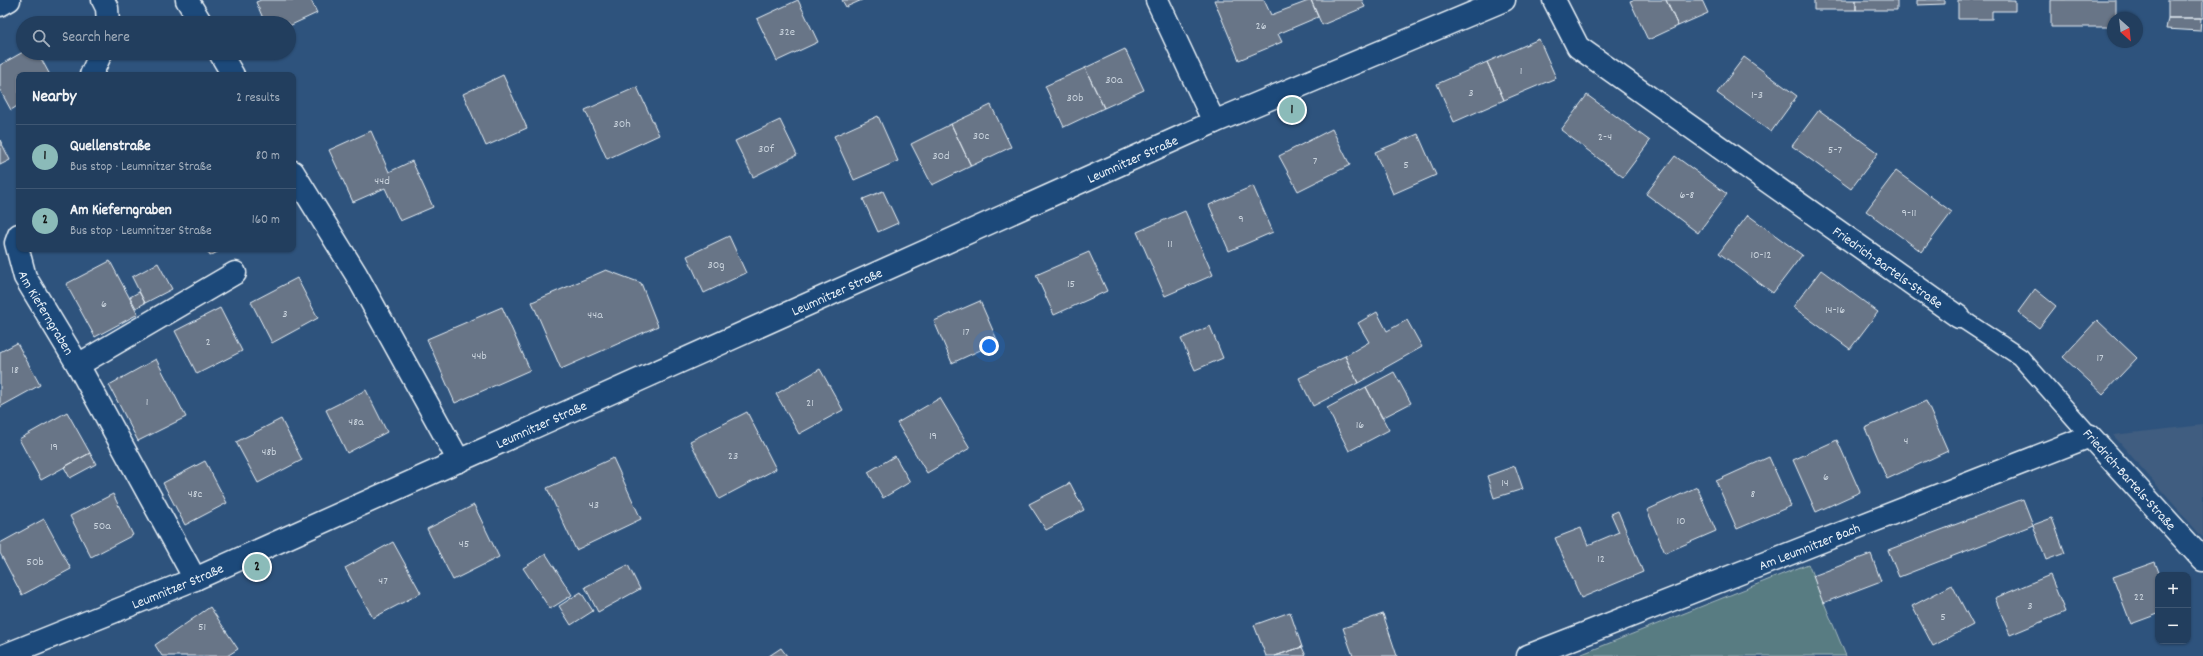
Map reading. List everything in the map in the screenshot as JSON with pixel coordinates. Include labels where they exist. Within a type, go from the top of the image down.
[{"type":"street","points":[[0,5],[9,0]]},
{"type":"street","points":[[103,0],[107,8],[108,16]]},
{"type":"street","points":[[187,0],[197,16]]},
{"type":"street","points":[[1157,0],[1214,122]]},
{"type":"street","name":"Leumnitzer Straße","points":[[3,656],[195,579],[1214,122],[1504,0]]},
{"type":"street","name":"Friedrich-Bartels-Straße","points":[[1554,0],[1578,47],[1959,317]]},
{"type":"street","points":[[92,72],[98,60]]},
{"type":"street","points":[[224,60],[231,72]]},
{"type":"street","points":[[296,177],[356,274],[459,461]]},
{"type":"street","name":"Am Kieferngraben","points":[[18,252],[25,277],[78,365],[195,579]]},
{"type":"street","name":"Am Kieferngraben","points":[[78,365],[236,273]]},
{"type":"street","name":"Friedrich-Bartels-Straße","points":[[2090,436],[2203,560]]},
{"type":"street","name":"Am Leumnitzer Bach","points":[[1528,656],[2090,436]]},
{"type":"lane","name":"Friedrich-Bartels-Straße","points":[[1959,317],[2020,357],[2090,436]]},
{"type":"shaded area","points":[[2203,425],[2203,538],[2113,435]]},
{"type":"green space","points":[[1808,564],[1846,656],[1577,656]]},
{"type":"building","points":[[261,0],[311,0],[317,13],[296,23],[296,16],[262,16],[256,2]]},
{"type":"building","points":[[798,0],[818,42],[777,61],[757,19]]},
{"type":"building","points":[[842,0],[862,0],[846,7]]},
{"type":"building","points":[[1214,0],[1264,0],[1271,15],[1311,0],[1318,17],[1278,34],[1282,42],[1239,60]]},
{"type":"building","points":[[1311,0],[1362,0],[1365,7],[1322,25]]},
{"type":"building","points":[[1666,0],[1678,26],[1648,40],[1630,1]]},
{"type":"building","points":[[1666,0],[1702,0],[1708,13],[1678,26]]},
{"type":"building","points":[[1814,0],[1856,0],[1856,10],[1814,10]]},
{"type":"building","points":[[1856,0],[1897,0],[1897,10],[1856,10]]},
{"type":"building","points":[[1917,0],[1945,0],[1945,4],[1917,5]]},
{"type":"building","points":[[1958,0],[2015,0],[2015,11],[1992,11],[1992,19],[1958,19]]},
{"type":"building","points":[[2051,0],[2116,0],[2116,12],[2107,12],[2107,27],[2051,27]]},
{"type":"building","points":[[2168,0],[2203,0],[2203,18],[2168,18]]},
{"type":"building","points":[[2168,18],[2201,18],[2200,31],[2166,29]]},
{"type":"building","points":[[1539,39],[1556,78],[1504,100],[1487,62]]},
{"type":"building","points":[[1125,49],[1144,90],[1104,108],[1085,68]]},
{"type":"building","points":[[16,56],[16,60],[42,60],[48,72],[16,72],[16,107],[11,110],[0,90],[0,65]]},
{"type":"building","points":[[1744,57],[1797,96],[1771,132],[1717,93]]},
{"type":"building","points":[[1487,62],[1504,100],[1454,122],[1437,84]]},
{"type":"building","points":[[1085,68],[1104,108],[1064,127],[1045,86]]},
{"type":"building","points":[[503,75],[527,128],[486,146],[463,94]]},
{"type":"building","points":[[637,87],[659,135],[607,159],[585,110]]},
{"type":"building","points":[[1587,95],[1650,141],[1623,177],[1561,130]]},
{"type":"building","points":[[991,105],[1011,147],[971,166],[951,124]]},
{"type":"building","points":[[1819,110],[1878,153],[1851,189],[1792,146]]},
{"type":"building","points":[[878,116],[898,161],[854,180],[834,136]]},
{"type":"building","points":[[780,120],[797,155],[753,177],[735,141]]},
{"type":"building","points":[[951,124],[971,166],[932,185],[911,144]]},
{"type":"building","points":[[1332,129],[1350,165],[1298,191],[1279,156]]},
{"type":"building","points":[[371,131],[389,172],[412,161],[433,207],[400,221],[385,188],[353,202],[329,150]]},
{"type":"building","points":[[1418,134],[1436,175],[1393,194],[1375,152]]},
{"type":"building","points":[[0,140],[10,160],[0,165]]},
{"type":"building","points":[[1675,156],[1727,194],[1698,233],[1646,194]]},
{"type":"building","points":[[1896,171],[1952,212],[1922,252],[1866,211]]},
{"type":"building","points":[[1253,186],[1273,232],[1229,251],[1209,205]]},
{"type":"building","points":[[883,191],[898,223],[878,232],[863,199]]},
{"type":"building","points":[[1185,211],[1213,275],[1165,296],[1137,232]]},
{"type":"building","points":[[1748,215],[1802,255],[1773,293],[1719,253]]},
{"type":"building","points":[[729,236],[746,273],[704,293],[687,256]]},
{"type":"building","points":[[208,252],[217,252],[210,256]]},
{"type":"building","points":[[1089,252],[1107,291],[1054,315],[1036,275]]},
{"type":"building","points":[[110,261],[138,314],[95,337],[66,284]]},
{"type":"building","points":[[158,263],[172,289],[145,303],[132,277]]},
{"type":"building","points":[[606,270],[641,283],[658,326],[561,369],[532,302]]},
{"type":"building","points":[[1821,270],[1878,312],[1850,349],[1793,307]]},
{"type":"building","points":[[297,278],[318,318],[272,343],[251,302]]},
{"type":"building","points":[[2035,289],[2056,306],[2039,328],[2018,312]]},
{"type":"building","points":[[139,292],[145,303],[136,308],[130,297]]},
{"type":"building","points":[[980,301],[998,342],[952,363],[934,321]]},
{"type":"building","points":[[502,307],[530,370],[455,403],[427,339]]},
{"type":"building","points":[[220,308],[242,351],[197,374],[175,331]]},
{"type":"building","points":[[1377,312],[1387,331],[1407,320],[1422,347],[1358,383],[1345,356],[1369,342],[1358,323]]},
{"type":"building","points":[[2097,320],[2137,358],[2103,394],[2063,357]]},
{"type":"building","points":[[1210,326],[1223,358],[1195,370],[1181,339]]},
{"type":"building","points":[[17,343],[40,385],[0,407],[0,352]]},
{"type":"building","points":[[1345,356],[1358,383],[1313,406],[1299,378]]},
{"type":"building","points":[[156,359],[186,417],[138,441],[109,385]]},
{"type":"building","points":[[820,369],[843,410],[799,434],[776,394]]},
{"type":"building","points":[[1394,372],[1411,403],[1382,418],[1366,387]]},
{"type":"building","points":[[1366,387],[1389,430],[1349,451],[1327,408]]},
{"type":"building","points":[[366,390],[387,432],[347,453],[326,410]]},
{"type":"building","points":[[940,398],[970,448],[927,473],[897,423]]},
{"type":"building","points":[[1926,401],[1948,451],[1887,479],[1865,428]]},
{"type":"building","points":[[67,412],[90,453],[41,480],[19,439]]},
{"type":"building","points":[[747,412],[776,469],[719,499],[690,441]]},
{"type":"building","points":[[281,419],[302,460],[258,483],[236,442]]},
{"type":"building","points":[[1837,440],[1860,492],[1816,512],[1793,460]]},
{"type":"building","points":[[90,453],[96,464],[70,478],[64,467]]},
{"type":"building","points":[[895,456],[910,482],[883,498],[868,472]]},
{"type":"building","points":[[1769,457],[1791,506],[1737,529],[1716,481]]},
{"type":"building","points":[[613,458],[641,519],[576,550],[547,488]]},
{"type":"building","points":[[205,461],[227,503],[185,525],[163,483]]},
{"type":"building","points":[[1515,466],[1523,489],[1494,498],[1487,476]]},
{"type":"building","points":[[1070,483],[1084,510],[1046,530],[1029,504]]},
{"type":"building","points":[[1697,487],[1716,531],[1665,553],[1647,510]]},
{"type":"building","points":[[113,494],[133,535],[91,557],[70,516]]},
{"type":"building","points":[[2023,499],[2033,525],[1899,577],[1888,550]]},
{"type":"building","points":[[474,505],[499,557],[453,580],[427,529]]},
{"type":"building","points":[[1618,511],[1643,572],[1581,598],[1555,538],[1581,528],[1588,545],[1619,532],[1611,514]]},
{"type":"building","points":[[2052,518],[2065,553],[2046,560],[2033,525]]},
{"type":"building","points":[[44,519],[71,569],[22,595],[0,553],[0,543]]},
{"type":"building","points":[[393,542],[421,593],[373,618],[345,568]]},
{"type":"building","points":[[546,554],[572,595],[550,609],[523,568]]},
{"type":"building","points":[[1871,554],[1881,581],[1823,603],[1813,576]]},
{"type":"building","points":[[2155,562],[2159,572],[2155,572],[2155,615],[2131,624],[2113,577]]},
{"type":"building","points":[[628,565],[640,589],[598,612],[585,587]]},
{"type":"building","points":[[2050,575],[2065,612],[2010,635],[1995,598]]},
{"type":"building","points":[[1952,585],[1973,625],[1933,646],[1912,606]]},
{"type":"building","points":[[581,592],[593,611],[571,625],[559,606]]},
{"type":"building","points":[[210,607],[238,649],[227,656],[162,656],[155,645]]},
{"type":"building","points":[[1290,612],[1302,647],[1275,656],[1266,656],[1254,625]]},
{"type":"building","points":[[1383,614],[1397,656],[1353,656],[1343,628]]},
{"type":"building","points":[[1302,647],[1306,656],[1275,656]]},
{"type":"building","points":[[781,648],[787,656],[769,656]]},
{"type":"place","name":"Quellenstraße","points":[[1292,110]]},
{"type":"place","name":"Am Kieferngraben","points":[[257,567]]}]
